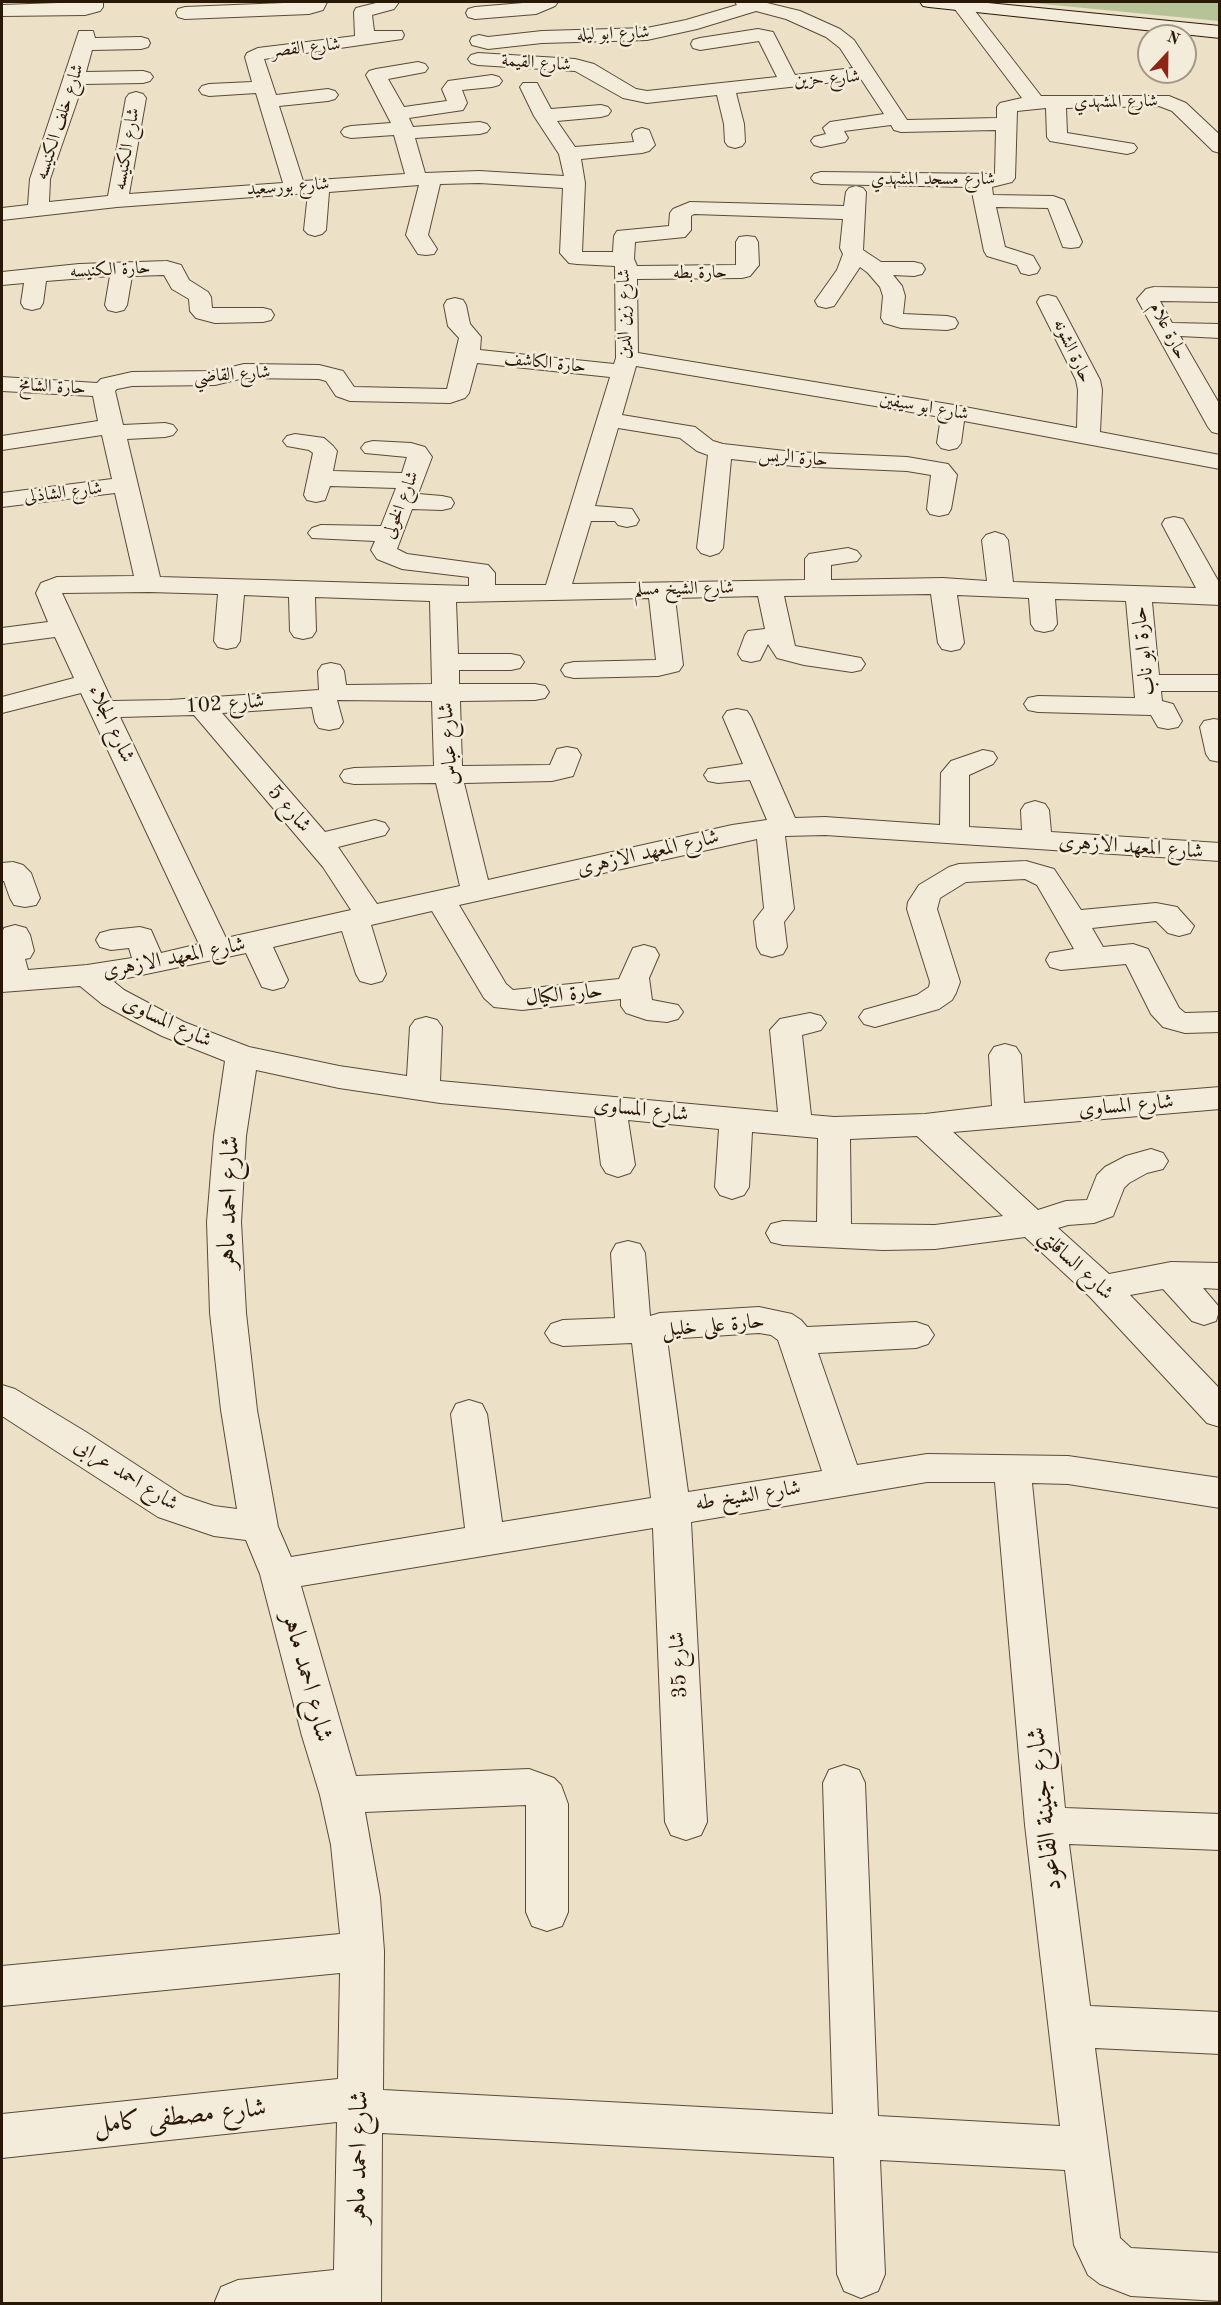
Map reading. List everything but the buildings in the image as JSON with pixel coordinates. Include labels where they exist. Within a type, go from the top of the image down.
[{"type":"street","points":[[2,11],[85,9],[94,7],[94,2]]},
{"type":"street","points":[[185,14],[269,7],[313,7],[317,6],[318,2]]},
{"type":"street","name":"شارع القصر","points":[[263,87],[254,57],[258,54],[352,43],[365,32],[363,12],[388,5],[390,2]]},
{"type":"street","points":[[475,13],[536,8],[549,2]]},
{"type":"street","points":[[929,2],[1220,32]]},
{"type":"street","points":[[749,3],[792,15],[833,33],[847,44],[866,74]]},
{"type":"street","name":"شارع ابو ليله","points":[[468,40],[488,43],[542,36],[647,34],[708,19],[749,3]]},
{"type":"street","points":[[821,141],[838,138],[833,128],[837,126],[1006,124],[1007,107],[1030,102],[1032,98],[960,4]]},
{"type":"street","points":[[269,7],[274,51]]},
{"type":"street","points":[[690,9],[708,19]]},
{"type":"street","points":[[365,32],[395,29]]},
{"type":"street","points":[[536,96],[575,64],[652,42],[647,34]]},
{"type":"street","points":[[700,44],[758,35],[766,36],[789,81]]},
{"type":"street","points":[[81,54],[142,50]]},
{"type":"street","points":[[81,54],[143,77]]},
{"type":"street","name":"شارع خلف الكنيسه","points":[[38,210],[40,179],[81,54]]},
{"type":"street","name":"شارع القيمة","points":[[478,59],[575,64],[587,68],[630,94],[661,102]]},
{"type":"street","points":[[418,68],[376,75],[402,125],[424,178],[417,235],[426,249]]},
{"type":"street","points":[[263,87],[280,70]]},
{"type":"street","name":"شارع حزين","points":[[661,102],[731,84],[866,74],[892,124]]},
{"type":"street","points":[[402,125],[456,106],[458,103],[452,88],[454,85],[492,81]]},
{"type":"street","points":[[731,84],[735,142]]},
{"type":"street","points":[[263,87],[273,147],[294,186]]},
{"type":"street","points":[[209,90],[263,87],[328,94]]},
{"type":"street","points":[[536,96],[562,99]]},
{"type":"street","points":[[536,96],[602,111]]},
{"type":"street","points":[[536,96],[573,169]]},
{"type":"street","name":"شارع الكنيسه","points":[[117,201],[136,98]]},
{"type":"street","name":"شارع المشهدي","points":[[1030,102],[1150,100],[1173,102],[1220,147]]},
{"type":"street","points":[[1056,103],[1057,137],[1127,148]]},
{"type":"street","name":"شارع مسجد المشهدي","points":[[821,178],[857,178],[982,191],[1005,178],[1006,124]]},
{"type":"street","points":[[351,132],[402,125],[480,128]]},
{"type":"street","points":[[573,169],[642,147],[645,145],[642,134]]},
{"type":"street","points":[[573,169],[656,164]]},
{"type":"street","name":"شارع بورسعيد","points":[[2,214],[117,201],[294,186],[424,178],[527,178],[573,169]]},
{"type":"street","name":"شارع زين الدين","points":[[557,592],[625,365],[625,266],[566,262],[573,169]]},
{"type":"street","points":[[857,178],[851,248],[854,254],[876,268],[891,286],[894,296],[892,318],[901,321],[947,323]]},
{"type":"street","points":[[315,230],[319,185]]},
{"type":"street","points":[[1029,268],[1025,261],[995,251],[982,191],[1057,204],[1071,242]]},
{"type":"street","points":[[625,266],[625,236],[677,232],[712,207],[854,213]]},
{"type":"street","name":"حارة بطه","points":[[625,266],[742,271],[748,265],[747,242]]},
{"type":"street","points":[[826,301],[848,270],[854,254]]},
{"type":"street","name":"حارة الكنيسه","points":[[2,279],[159,268],[175,261],[180,284],[200,297],[201,311],[204,313],[263,315]]},
{"type":"street","points":[[876,268],[914,269]]},
{"type":"street","points":[[116,305],[122,269]]},
{"type":"street","points":[[32,303],[36,275]]},
{"type":"street","name":"حارة علام","points":[[1220,295],[1151,295],[1148,299],[1165,329],[1198,370],[1220,427]]},
{"type":"street","name":"حارة الشونه","points":[[1048,302],[1088,380],[1090,390],[1088,438]]},
{"type":"street","name":"شارع القاضي","points":[[103,390],[109,384],[120,380],[215,378],[228,381],[244,371],[319,372],[335,376],[344,391],[350,394],[441,397],[457,393],[470,337],[459,326],[455,305]]},
{"type":"street","points":[[1165,329],[1220,331]]},
{"type":"street","name":"حارة الكاشف","points":[[467,355],[625,365]]},
{"type":"street","name":"شارع ابو سيفين","points":[[625,365],[686,358],[1220,462]]},
{"type":"street","points":[[172,402],[185,378]]},
{"type":"street","name":"حارة الشامخ","points":[[2,384],[103,390]]},
{"type":"street","points":[[103,390],[149,584]]},
{"type":"street","points":[[949,443],[954,412]]},
{"type":"street","name":"حارة الريس","points":[[609,420],[687,432],[705,446],[720,451],[794,459],[907,464],[939,469],[945,475],[939,509]]},
{"type":"street","points":[[2,443],[112,430],[165,430]]},
{"type":"street","points":[[295,441],[316,443],[323,447],[325,451],[318,486],[407,491],[442,503]]},
{"type":"street","name":"شارع الخولى","points":[[373,448],[411,450],[419,455],[384,550],[390,557],[402,561],[474,568],[482,573],[482,593]]},
{"type":"street","points":[[710,548],[720,451]]},
{"type":"street","name":"شارع الشاذلى","points":[[2,500],[124,485]]},
{"type":"street","points":[[581,513],[622,514],[627,520]]},
{"type":"street","points":[[1174,525],[1217,597]]},
{"type":"street","points":[[321,533],[390,534]]},
{"type":"street","points":[[995,540],[1001,589]]},
{"type":"street","points":[[818,587],[818,559],[848,556]]},
{"type":"street","name":"شارع الجلاء","points":[[149,584],[64,584],[50,588],[49,593],[216,951]]},
{"type":"street","name":"شارع الشيخ مسلم","points":[[149,584],[443,594],[943,586],[1217,597]]},
{"type":"street","points":[[943,586],[951,643]]},
{"type":"street","points":[[226,641],[232,588]]},
{"type":"street","points":[[769,588],[782,647],[792,655],[852,664]]},
{"type":"street","points":[[574,670],[658,668],[670,665],[661,590]]},
{"type":"street","points":[[302,591],[303,631]]},
{"type":"street","points":[[1042,591],[1044,624]]},
{"type":"street","name":"شارع عباس","points":[[443,594],[448,774],[476,892]]},
{"type":"street","name":"حارة ابو ناب","points":[[1138,595],[1155,703]]},
{"type":"street","points":[[2,636],[64,628]]},
{"type":"street","points":[[751,654],[757,637],[779,636]]},
{"type":"street","points":[[444,662],[511,662]]},
{"type":"street","points":[[331,671],[331,688],[341,693],[535,692]]},
{"type":"street","points":[[2,705],[91,682]]},
{"type":"street","points":[[1038,704],[1082,716],[1155,703],[1220,683]]},
{"type":"street","name":"شارع 102","points":[[104,709],[202,706],[299,690],[322,699],[326,704],[329,722]]},
{"type":"street","name":"شارع 5","points":[[202,706],[347,879],[362,918],[371,974]]},
{"type":"street","points":[[736,717],[759,770],[777,828],[779,909],[769,921],[772,947]]},
{"type":"street","points":[[354,776],[552,773],[562,770],[567,755]]},
{"type":"street","points":[[954,835],[955,773],[961,767],[983,758]]},
{"type":"street","points":[[718,775],[759,770]]},
{"type":"street","points":[[1035,810],[1037,840]]},
{"type":"street","name":"شارع المعهد الازهرى","points":[[9,982],[87,975],[150,965],[732,834],[777,828],[825,826],[1220,852]]},
{"type":"street","points":[[318,843],[375,829]]},
{"type":"street","points":[[986,837],[995,871]]},
{"type":"street","points":[[875,1017],[928,1002],[944,988],[945,982],[922,909],[926,895],[959,873],[1026,870],[1044,875],[1094,957]]},
{"type":"street","points":[[2,872],[16,873],[25,898]]},
{"type":"street","name":"حارة الكيال","points":[[441,900],[495,991],[505,1000],[635,987]]},
{"type":"street","points":[[1073,920],[1156,912],[1171,917],[1179,926]]},
{"type":"street","points":[[9,982],[8,954],[19,951],[15,935]]},
{"type":"street","points":[[111,940],[137,936],[142,939],[150,965]]},
{"type":"street","points":[[256,942],[273,980]]},
{"type":"street","points":[[644,955],[634,978],[637,1006],[647,1010],[667,1012]]},
{"type":"street","points":[[1060,960],[1136,955],[1167,1014],[1174,1020],[1185,1023],[1220,1022]]},
{"type":"street","name":"شارع المساوى","points":[[87,975],[113,997],[142,1013],[173,1029],[242,1056],[339,1077],[422,1089],[834,1128],[925,1125],[1009,1115],[1220,1098]]},
{"type":"street","points":[[795,1126],[786,1030],[791,1026],[810,1023]]},
{"type":"street","points":[[422,1089],[426,1027]]},
{"type":"street","points":[[1005,1055],[1009,1115]]},
{"type":"street","name":"شارع احمد ماهر","points":[[242,1056],[230,1136],[226,1201],[227,1302],[239,1410],[259,1527],[279,1574],[322,1736],[341,1796],[352,1845],[359,1897],[362,1951],[357,2297]]},
{"type":"street","points":[[610,1107],[618,1165]]},
{"type":"street","points":[[732,1187],[736,1120]]},
{"type":"street","name":"شارع الساقلتي","points":[[925,1125],[1102,1288],[1218,1408]]},
{"type":"street","points":[[834,1128],[834,1236]]},
{"type":"street","points":[[783,1233],[935,1237],[1033,1224],[1066,1213],[1094,1211],[1101,1208],[1109,1183],[1117,1175],[1138,1164],[1151,1161]]},
{"type":"street","points":[[563,1333],[644,1330],[628,1253]]},
{"type":"street","points":[[1102,1288],[1171,1275],[1220,1276]]},
{"type":"street","points":[[1171,1275],[1204,1312]]},
{"type":"street","name":"حارة على خليل","points":[[671,1509],[649,1340],[644,1330],[660,1326],[770,1320],[789,1329],[796,1341],[844,1481]]},
{"type":"street","points":[[796,1341],[916,1335]]},
{"type":"street","name":"شارع احمد عرابى","points":[[2,1399],[74,1442],[171,1508],[214,1521],[259,1527]]},
{"type":"street","points":[[469,1414],[485,1540]]},
{"type":"street","name":"شارع الشيخ طه","points":[[279,1574],[927,1468],[1012,1467],[1068,1470],[1220,1493]]},
{"type":"street","name":"شارع جنينة القاعود","points":[[1012,1467],[1046,1825],[1097,2245],[1104,2258],[1117,2267],[1131,2272],[1220,2277]]},
{"type":"street","name":"شارع 35","points":[[671,1509],[686,1822]]},
{"type":"street","points":[[844,1783],[861,2274]]},
{"type":"street","points":[[341,1796],[518,1787],[529,1787],[539,1791],[546,1798],[547,1804],[547,1912]]},
{"type":"street","points":[[1046,1825],[1220,1832]]},
{"type":"street","points":[[2,1986],[362,1951]]},
{"type":"street","points":[[1070,2026],[1220,2033]]},
{"type":"street","name":"شارع مصطفى كامل","points":[[2,2136],[359,2104],[857,2137],[1084,2149]]},
{"type":"street","points":[[238,2304],[357,2297]]},
{"type":"green space","points":[[1022,2],[1219,2],[1219,21]]}]
